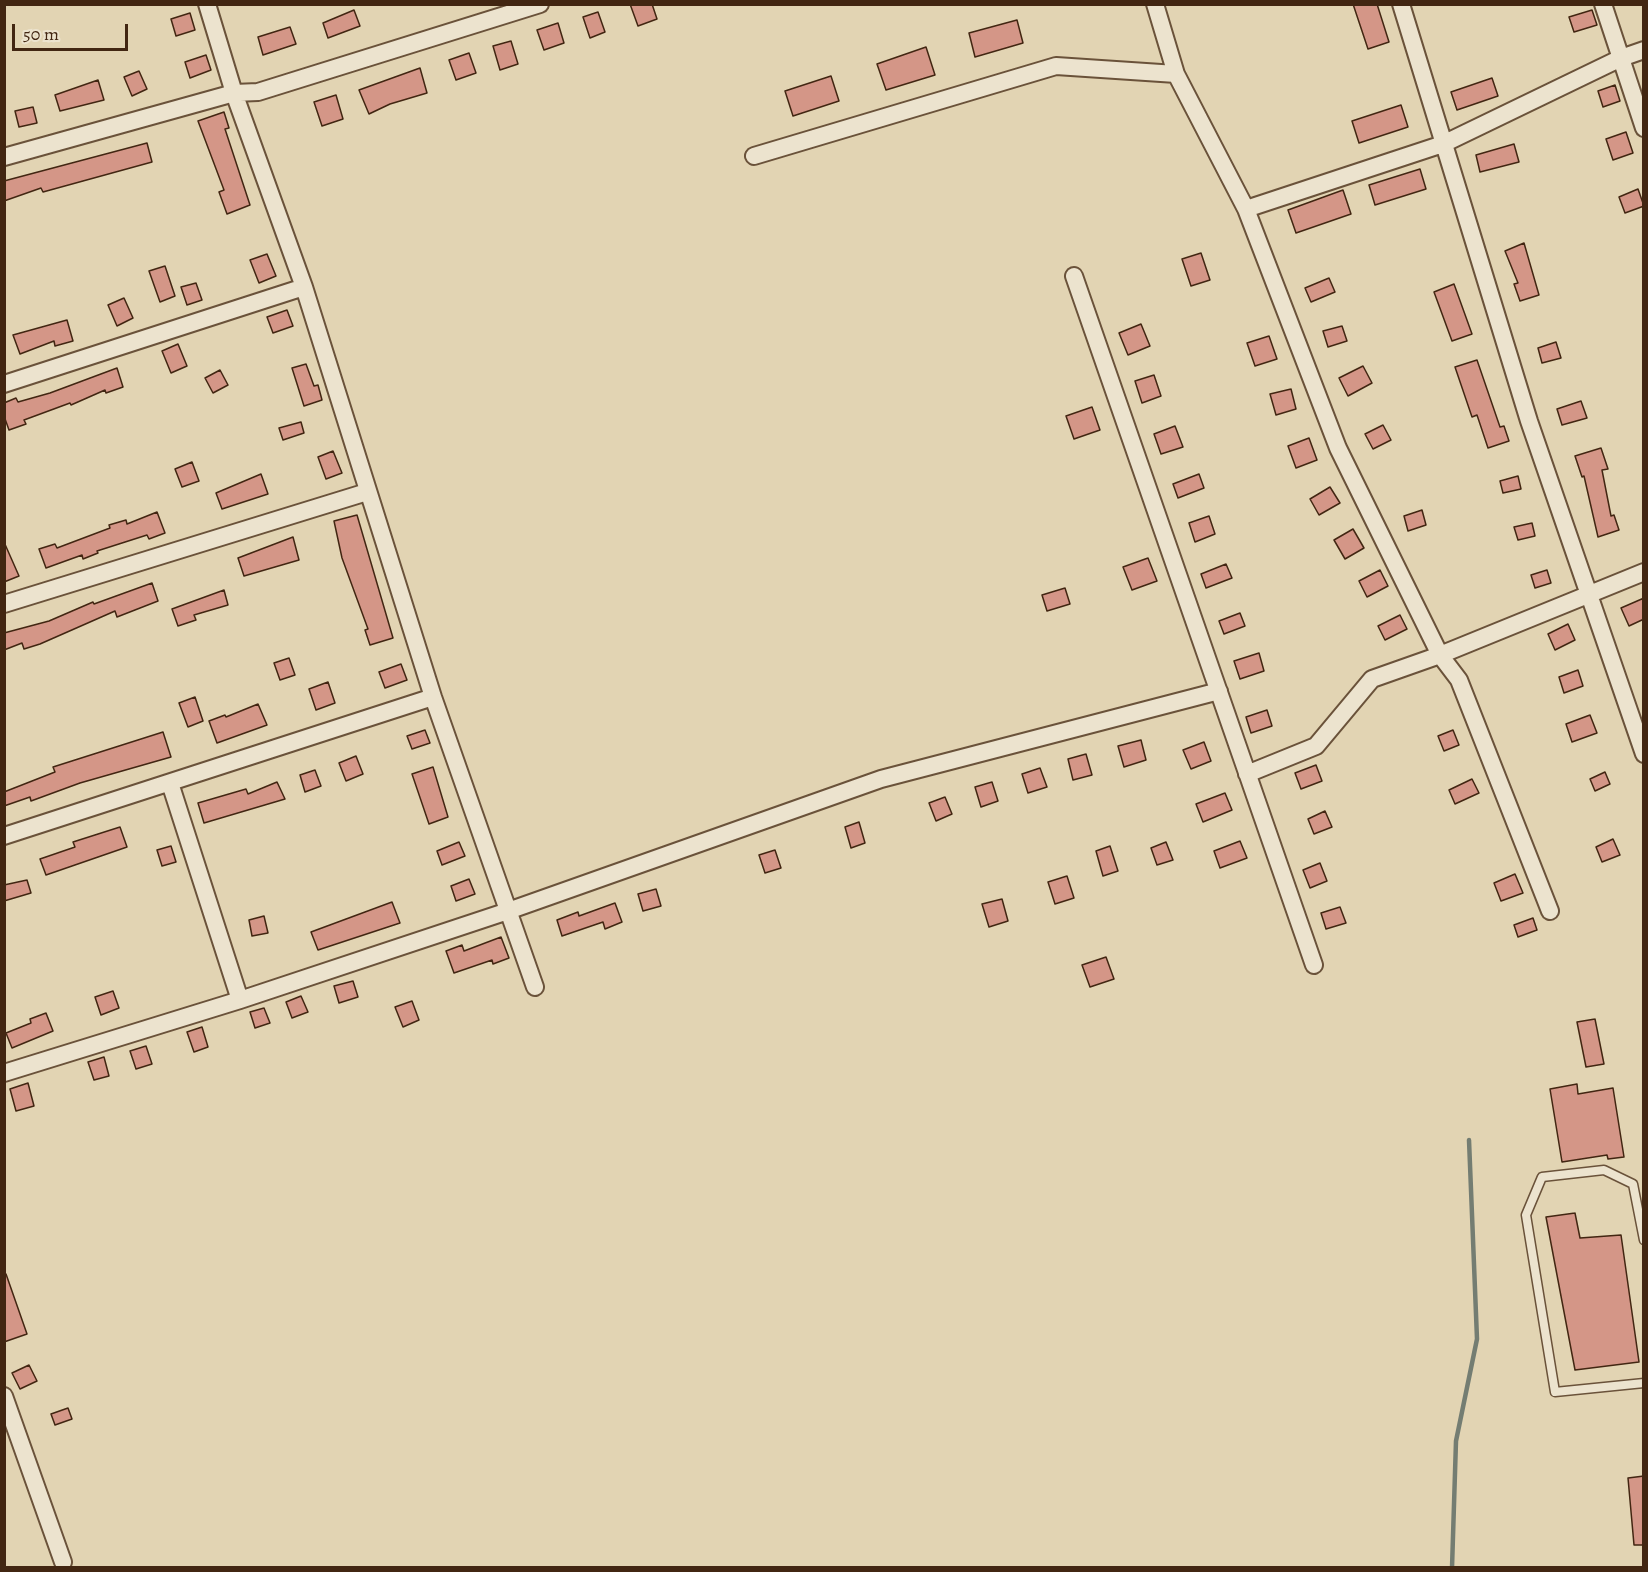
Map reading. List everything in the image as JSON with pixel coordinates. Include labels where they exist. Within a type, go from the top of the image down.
[{"type":"street","points":[[207,4],[234,93],[304,287],[433,698],[535,987]]},
{"type":"street","points":[[4,158],[234,93],[258,92],[540,4]]},
{"type":"street","points":[[1155,4],[1176,74],[1246,209],[1338,448],[1440,655],[1459,680],[1550,911]]},
{"type":"street","points":[[1401,4],[1529,421],[1587,595],[1644,754]]},
{"type":"street","points":[[1603,4],[1644,128]]},
{"type":"street","points":[[1246,209],[1443,144],[1621,58],[1644,50]]},
{"type":"street","points":[[754,156],[1056,66],[1176,74]]},
{"type":"street","points":[[1074,276],[1314,965]]},
{"type":"street","points":[[4,384],[304,287]]},
{"type":"street","points":[[4,604],[367,492]]},
{"type":"street","points":[[1247,774],[1316,746],[1372,679],[1440,655],[1644,572]]},
{"type":"street","points":[[4,1073],[508,911],[880,779],[1219,691]]},
{"type":"street","points":[[4,836],[433,698]]},
{"type":"street","points":[[170,783],[240,999]]},
{"type":"street","points":[[4,1396],[63,1562]]},
{"type":"lane","points":[[1644,1240],[1633,1184],[1604,1170],[1542,1177],[1526,1215],[1556,1392],[1644,1383]]},
{"type":"building","points":[[630,4],[652,4],[657,19],[638,26]]},
{"type":"building","points":[[1353,4],[1377,4],[1389,42],[1368,49]]},
{"type":"building","points":[[354,10],[360,26],[328,38],[323,23]]},
{"type":"building","points":[[1592,10],[1597,25],[1574,32],[1569,17]]},
{"type":"building","points":[[598,12],[605,32],[590,38],[583,17]]},
{"type":"building","points":[[190,13],[195,30],[176,36],[171,19]]},
{"type":"building","points":[[1017,20],[1023,43],[975,57],[969,33]]},
{"type":"building","points":[[558,23],[564,43],[544,50],[537,30]]},
{"type":"building","points":[[290,27],[296,44],[263,55],[258,37]]},
{"type":"building","points":[[511,41],[518,64],[500,70],[493,46]]},
{"type":"building","points":[[926,47],[935,75],[886,90],[877,64]]},
{"type":"building","points":[[469,53],[476,73],[456,80],[449,60]]},
{"type":"building","points":[[206,55],[211,70],[190,78],[185,62]]},
{"type":"building","points":[[420,68],[427,93],[390,104],[369,114],[359,90]]},
{"type":"building","points":[[139,71],[147,89],[132,96],[124,77]]},
{"type":"building","points":[[831,76],[839,101],[793,116],[785,91]]},
{"type":"building","points":[[1492,78],[1498,96],[1457,110],[1451,92]]},
{"type":"building","points":[[98,80],[104,100],[60,111],[55,95]]},
{"type":"building","points":[[1615,85],[1620,101],[1603,107],[1598,91]]},
{"type":"building","points":[[336,95],[343,119],[322,126],[314,102]]},
{"type":"building","points":[[1401,105],[1408,127],[1359,143],[1352,121]]},
{"type":"building","points":[[33,107],[37,123],[19,127],[15,111]]},
{"type":"building","points":[[224,112],[229,128],[225,129],[250,205],[227,214],[219,192],[224,190],[198,121]]},
{"type":"building","points":[[1626,132],[1633,153],[1613,160],[1606,139]]},
{"type":"building","points":[[147,143],[152,162],[43,192],[41,188],[4,201],[4,181]]},
{"type":"building","points":[[1514,144],[1519,162],[1480,172],[1476,155]]},
{"type":"building","points":[[1420,169],[1426,189],[1375,205],[1369,185]]},
{"type":"building","points":[[1638,189],[1644,206],[1625,213],[1619,197]]},
{"type":"building","points":[[1343,190],[1351,214],[1296,233],[1288,210]]},
{"type":"building","points":[[1524,243],[1539,295],[1520,301],[1514,284],[1518,283],[1505,251]]},
{"type":"building","points":[[1201,253],[1210,280],[1191,286],[1182,259]]},
{"type":"building","points":[[267,254],[276,276],[259,283],[250,260]]},
{"type":"building","points":[[165,266],[175,296],[160,302],[149,271]]},
{"type":"building","points":[[1329,278],[1335,292],[1311,302],[1305,288]]},
{"type":"building","points":[[196,283],[202,300],[187,305],[181,287]]},
{"type":"building","points":[[1454,284],[1472,334],[1452,341],[1434,292]]},
{"type":"building","points":[[124,298],[133,318],[117,326],[108,305]]},
{"type":"building","points":[[287,310],[293,326],[273,333],[267,317]]},
{"type":"building","points":[[67,320],[73,341],[55,346],[54,341],[20,354],[13,335]]},
{"type":"building","points":[[1141,324],[1150,346],[1128,355],[1119,333]]},
{"type":"building","points":[[1342,326],[1347,341],[1328,347],[1323,331]]},
{"type":"building","points":[[1269,336],[1277,359],[1255,366],[1247,343]]},
{"type":"building","points":[[1556,342],[1561,358],[1542,363],[1538,348]]},
{"type":"building","points":[[178,344],[187,366],[171,373],[162,351]]},
{"type":"building","points":[[1477,360],[1500,427],[1504,426],[1509,441],[1488,448],[1477,415],[1472,417],[1455,367]]},
{"type":"building","points":[[306,364],[314,386],[318,385],[322,400],[304,406],[292,368]]},
{"type":"building","points":[[1363,366],[1372,383],[1348,396],[1339,378]]},
{"type":"building","points":[[117,368],[123,387],[106,393],[105,390],[71,405],[70,403],[24,420],[26,424],[9,430],[4,416],[4,403],[16,398],[18,402],[50,393]]},
{"type":"building","points":[[220,370],[228,385],[213,393],[205,378]]},
{"type":"building","points":[[1154,375],[1161,396],[1142,403],[1135,381]]},
{"type":"building","points":[[1291,389],[1296,409],[1276,415],[1270,394]]},
{"type":"building","points":[[1581,401],[1587,418],[1562,425],[1557,409]]},
{"type":"building","points":[[1092,407],[1100,430],[1074,439],[1066,416]]},
{"type":"building","points":[[301,422],[304,433],[283,440],[279,428]]},
{"type":"building","points":[[1383,425],[1391,440],[1373,449],[1365,434]]},
{"type":"building","points":[[1175,426],[1183,447],[1161,454],[1154,434]]},
{"type":"building","points":[[1309,438],[1317,460],[1296,468],[1288,446]]},
{"type":"building","points":[[1601,448],[1608,469],[1602,470],[1611,516],[1614,515],[1619,530],[1598,537],[1584,476],[1582,477],[1575,456]]},
{"type":"building","points":[[333,451],[342,473],[326,479],[318,457]]},
{"type":"building","points":[[192,462],[199,481],[182,487],[175,469]]},
{"type":"building","points":[[261,474],[268,494],[222,509],[216,493]]},
{"type":"building","points":[[1199,474],[1204,488],[1178,498],[1173,484]]},
{"type":"building","points":[[1518,476],[1521,489],[1503,493],[1500,481]]},
{"type":"building","points":[[1330,487],[1340,503],[1319,515],[1310,499]]},
{"type":"building","points":[[1422,510],[1426,525],[1408,531],[1404,516]]},
{"type":"building","points":[[157,512],[165,533],[149,539],[147,535],[97,551],[98,553],[83,559],[82,555],[46,568],[39,549],[55,544],[57,548],[110,528],[109,525],[126,520],[127,524]]},
{"type":"building","points":[[357,515],[393,638],[370,645],[365,630],[368,629],[342,558],[334,521]]},
{"type":"building","points":[[1209,516],[1215,534],[1195,542],[1189,523]]},
{"type":"building","points":[[1532,523],[1535,536],[1518,540],[1514,527]]},
{"type":"building","points":[[1353,529],[1364,548],[1345,559],[1334,540]]},
{"type":"building","points":[[293,537],[299,560],[244,576],[238,558]]},
{"type":"building","points":[[4,542],[19,576],[4,582]]},
{"type":"building","points":[[1148,558],[1157,581],[1132,590],[1123,567]]},
{"type":"building","points":[[1226,564],[1232,578],[1206,588],[1201,574]]},
{"type":"building","points":[[1380,570],[1388,586],[1367,597],[1359,581]]},
{"type":"building","points":[[1547,570],[1551,583],[1535,588],[1531,575]]},
{"type":"building","points":[[152,583],[158,601],[117,617],[115,611],[40,644],[24,649],[22,643],[4,650],[4,633],[49,621],[93,602],[94,604]]},
{"type":"building","points":[[1065,588],[1070,604],[1047,611],[1042,595]]},
{"type":"building","points":[[224,590],[228,605],[194,615],[196,620],[178,626],[172,609]]},
{"type":"building","points":[[1644,598],[1644,619],[1629,626],[1621,608]]},
{"type":"building","points":[[1240,613],[1245,626],[1224,634],[1219,621]]},
{"type":"building","points":[[1400,615],[1407,629],[1385,640],[1378,626]]},
{"type":"building","points":[[1568,624],[1575,640],[1555,650],[1548,634]]},
{"type":"building","points":[[1259,653],[1264,671],[1240,679],[1234,661]]},
{"type":"building","points":[[289,658],[295,675],[280,680],[274,663]]},
{"type":"building","points":[[401,664],[407,680],[385,688],[379,672]]},
{"type":"building","points":[[1578,670],[1583,686],[1564,693],[1559,677]]},
{"type":"building","points":[[328,682],[335,703],[316,710],[309,689]]},
{"type":"building","points":[[195,697],[203,721],[188,727],[179,703]]},
{"type":"building","points":[[258,704],[267,725],[217,743],[209,721]]},
{"type":"building","points":[[1267,710],[1272,726],[1251,733],[1246,717]]},
{"type":"building","points":[[1590,715],[1597,733],[1572,742],[1566,724]]},
{"type":"building","points":[[425,730],[430,743],[412,749],[407,736]]},
{"type":"building","points":[[1453,730],[1459,745],[1444,751],[1438,736]]},
{"type":"building","points":[[163,732],[171,757],[80,783],[31,801],[30,797],[4,806],[4,792],[55,772],[53,767]]},
{"type":"building","points":[[1141,740],[1146,760],[1124,767],[1118,746]]},
{"type":"building","points":[[1204,742],[1211,761],[1191,769],[1183,750]]},
{"type":"building","points":[[1086,754],[1092,775],[1073,780],[1068,759]]},
{"type":"building","points":[[356,756],[363,774],[346,781],[339,763]]},
{"type":"building","points":[[1316,765],[1322,781],[1301,789],[1295,773]]},
{"type":"building","points":[[433,767],[448,817],[429,824],[412,774]]},
{"type":"building","points":[[1040,768],[1047,787],[1028,793],[1022,774]]},
{"type":"building","points":[[315,770],[321,786],[305,792],[300,775]]},
{"type":"building","points":[[1605,772],[1610,784],[1595,791],[1590,779]]},
{"type":"building","points":[[1472,779],[1479,793],[1455,804],[1449,790]]},
{"type":"building","points":[[277,782],[285,799],[204,823],[198,803],[246,789],[248,794]]},
{"type":"building","points":[[992,782],[998,801],[981,807],[975,787]]},
{"type":"building","points":[[1225,793],[1232,810],[1203,822],[1196,804]]},
{"type":"building","points":[[945,797],[952,814],[936,821],[929,803]]},
{"type":"building","points":[[1325,811],[1332,827],[1314,834],[1308,819]]},
{"type":"building","points":[[859,822],[865,843],[851,848],[845,827]]},
{"type":"building","points":[[120,827],[127,847],[46,875],[40,859],[75,847],[73,842]]},
{"type":"building","points":[[1613,839],[1620,855],[1602,862],[1596,847]]},
{"type":"building","points":[[1240,841],[1247,858],[1220,868],[1214,851]]},
{"type":"building","points":[[459,842],[465,856],[442,865],[437,851]]},
{"type":"building","points":[[1166,842],[1173,860],[1157,865],[1151,848]]},
{"type":"building","points":[[171,846],[176,862],[162,866],[157,850]]},
{"type":"building","points":[[1110,846],[1118,871],[1103,876],[1096,851]]},
{"type":"building","points":[[775,850],[781,868],[765,873],[759,855]]},
{"type":"building","points":[[1320,863],[1327,881],[1310,888],[1303,870]]},
{"type":"building","points":[[1515,874],[1523,893],[1501,901],[1494,883]]},
{"type":"building","points":[[1067,876],[1074,898],[1055,904],[1048,882]]},
{"type":"building","points":[[469,879],[475,894],[456,901],[451,886]]},
{"type":"building","points":[[27,880],[31,893],[4,901],[4,885]]},
{"type":"building","points":[[656,889],[661,906],[643,911],[638,894]]},
{"type":"building","points":[[1002,899],[1008,921],[989,927],[982,904]]},
{"type":"building","points":[[392,902],[400,923],[318,950],[311,932]]},
{"type":"building","points":[[615,903],[622,922],[605,929],[603,922],[562,936],[557,920],[578,912],[579,916]]},
{"type":"building","points":[[1340,907],[1346,923],[1326,929],[1321,913]]},
{"type":"building","points":[[264,916],[268,933],[252,936],[249,920]]},
{"type":"building","points":[[1533,918],[1537,930],[1518,937],[1514,925]]},
{"type":"building","points":[[501,937],[509,958],[493,964],[492,960],[454,973],[446,951],[462,945],[464,951]]},
{"type":"building","points":[[1106,957],[1114,979],[1090,987],[1082,965]]},
{"type":"building","points":[[353,981],[358,997],[339,1003],[334,986]]},
{"type":"building","points":[[113,991],[119,1008],[101,1015],[95,997]]},
{"type":"building","points":[[301,996],[308,1012],[292,1018],[286,1002]]},
{"type":"building","points":[[412,1001],[419,1020],[403,1027],[395,1007]]},
{"type":"building","points":[[264,1008],[270,1023],[255,1028],[250,1012]]},
{"type":"building","points":[[46,1013],[53,1031],[12,1048],[6,1033],[31,1023],[30,1019]]},
{"type":"building","points":[[1595,1019],[1604,1064],[1586,1067],[1577,1022]]},
{"type":"building","points":[[202,1027],[208,1047],[194,1052],[187,1032]]},
{"type":"building","points":[[146,1046],[152,1064],[136,1069],[130,1051]]},
{"type":"building","points":[[104,1057],[109,1076],[94,1080],[88,1062]]},
{"type":"building","points":[[28,1083],[34,1106],[16,1111],[10,1089]]},
{"type":"building","points":[[1577,1084],[1578,1094],[1613,1088],[1624,1157],[1608,1159],[1607,1155],[1562,1162],[1550,1089]]},
{"type":"building","points":[[1575,1213],[1580,1238],[1621,1235],[1639,1362],[1575,1370],[1546,1217]]},
{"type":"building","points":[[6,1274],[27,1334],[4,1342],[4,1275]]},
{"type":"building","points":[[29,1365],[37,1381],[20,1389],[12,1373]]},
{"type":"building","points":[[68,1408],[72,1419],[55,1425],[51,1414]]},
{"type":"building","points":[[1644,1476],[1644,1545],[1634,1545],[1628,1478]]},
{"type":"waterway","points":[[1452,1568],[1456,1441],[1477,1339],[1469,1140]]}]
